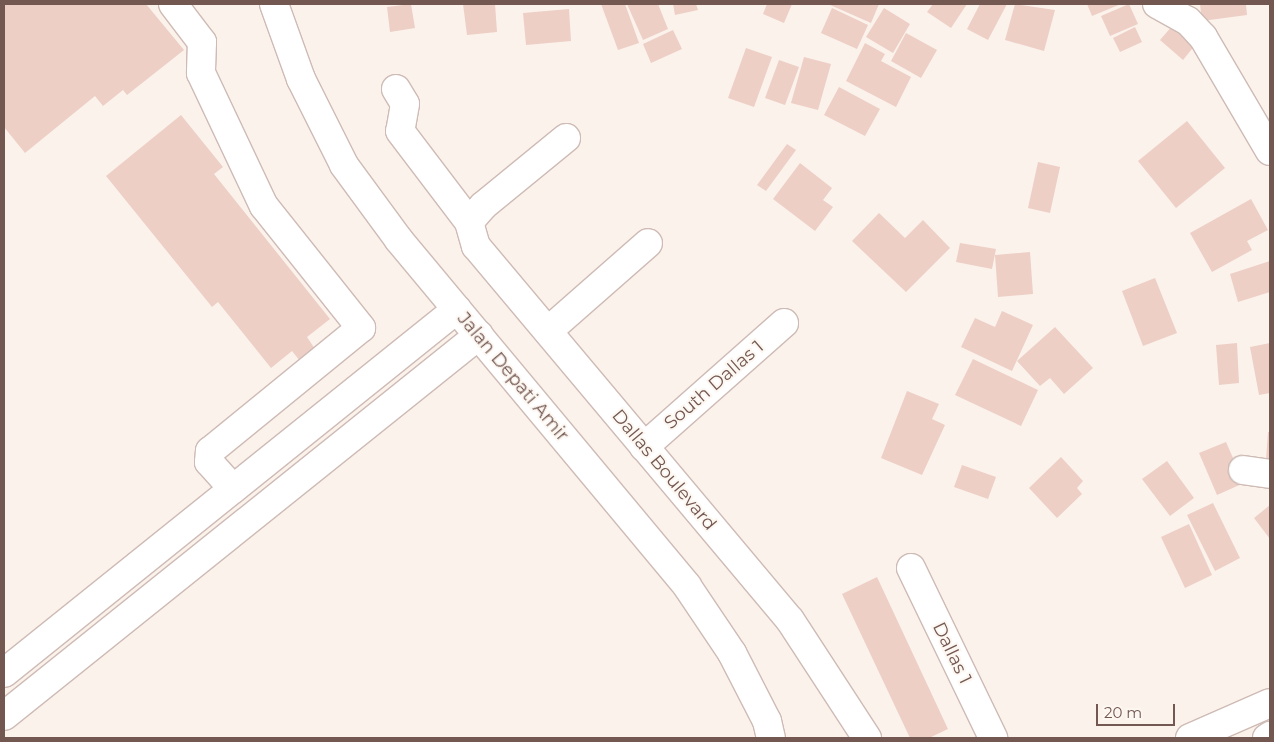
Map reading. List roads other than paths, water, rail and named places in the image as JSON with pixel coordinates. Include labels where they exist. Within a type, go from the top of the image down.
[{"type":"street","points":[[173,4],[202,42]]},
{"type":"street","points":[[190,4],[202,42],[201,73],[264,206],[360,328],[210,451],[209,462],[233,489]]},
{"type":"street","name":"Jalan Depati Amir","points":[[274,4],[301,79],[344,165],[457,310],[687,586],[732,652],[767,721],[771,738]]},
{"type":"street","points":[[1157,4],[1188,21],[1203,37],[1270,151]]},
{"type":"street","points":[[396,89],[405,104],[400,131],[476,214],[566,138]]},
{"type":"street","name":"Dallas Boulevard","points":[[476,214],[476,246],[790,620],[867,738]]},
{"type":"street","points":[[548,331],[648,243]]},
{"type":"street","points":[[4,673],[457,310]]},
{"type":"street","name":"South Dallas 1","points":[[644,447],[784,324]]},
{"type":"street","points":[[4,716],[479,335]]},
{"type":"street","points":[[1243,470],[1270,474]]},
{"type":"street","name":"Dallas 1","points":[[911,568],[993,738]]},
{"type":"street","points":[[1190,738],[1270,703]]}]
